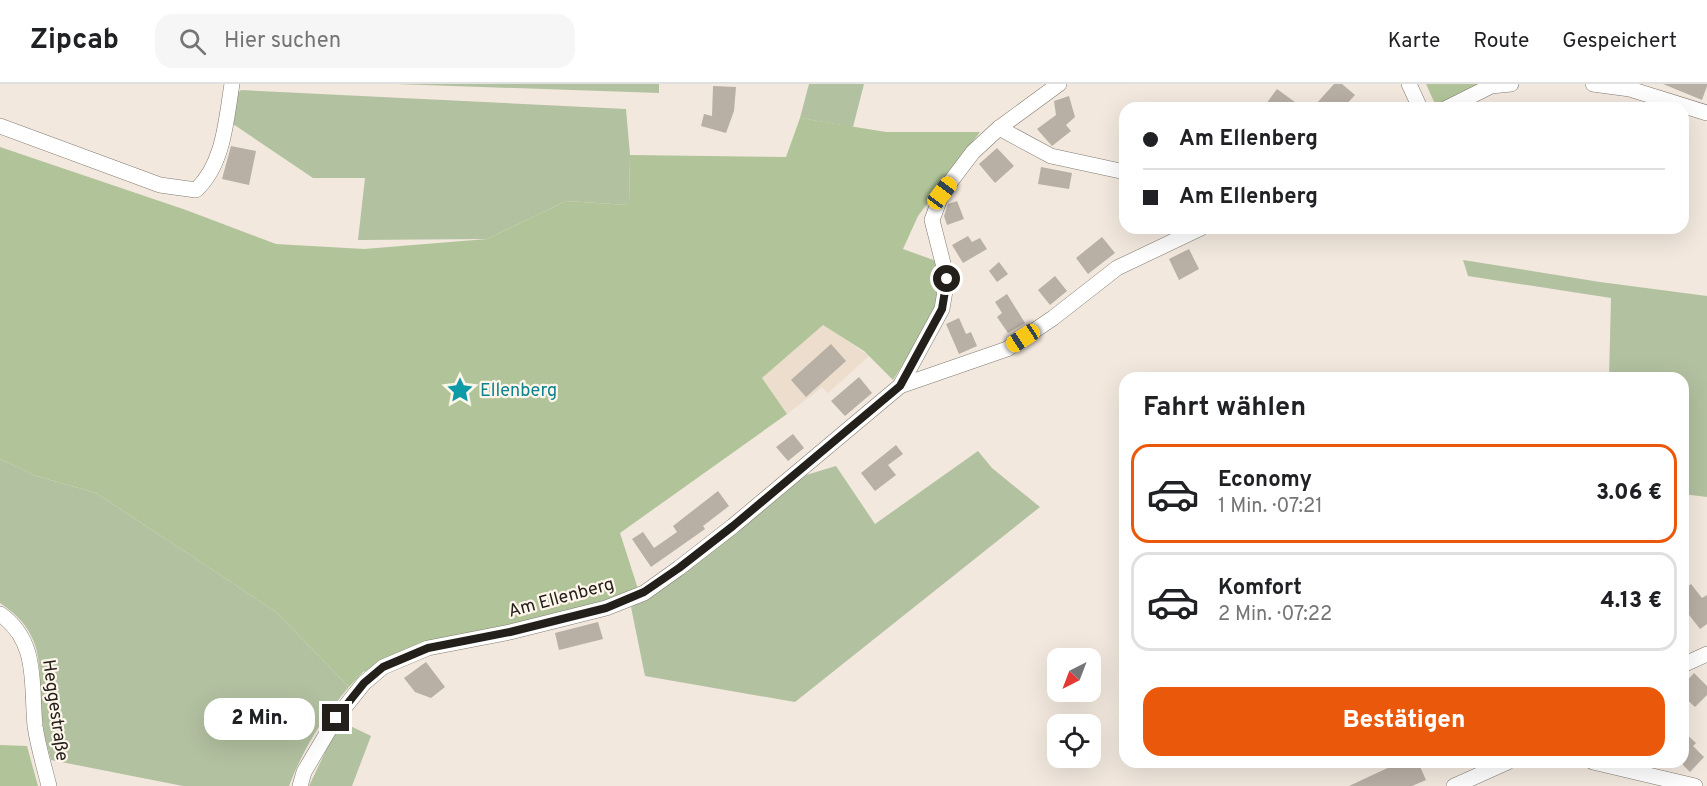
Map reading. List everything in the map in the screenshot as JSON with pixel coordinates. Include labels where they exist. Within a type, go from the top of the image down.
[{"type":"street","points":[[0,126],[160,185],[196,190],[207,180],[223,140],[232,84]]},
{"type":"street","name":"Am Ellenberg","points":[[900,386],[942,309],[947,279],[932,220],[942,193],[973,152],[999,129],[1059,84]]},
{"type":"street","points":[[1410,84],[1418,102]]},
{"type":"street","points":[[1458,102],[1491,86],[1511,84]]},
{"type":"street","points":[[1593,84],[1630,89],[1672,102]]},
{"type":"street","points":[[1689,107],[1707,113]]},
{"type":"street","points":[[999,129],[1051,156],[1119,171]]},
{"type":"street","name":"Am Ellenberg","points":[[300,786],[304,772],[336,718],[364,683],[383,667],[428,648],[510,632],[595,611],[644,592],[733,526],[900,386],[1007,349],[1053,318],[1117,268],[1188,234]]},
{"type":"street","name":"Heggestraße","points":[[0,614],[18,631],[27,647],[33,670],[35,726],[49,786]]},
{"type":"street","points":[[1689,662],[1707,654]]},
{"type":"street","points":[[1454,786],[1494,768]]},
{"type":"street","points":[[1618,768],[1695,786]]},
{"type":"shaded area","points":[[823,324],[869,356],[828,393],[822,387],[787,414],[762,378]]},
{"type":"green space","points":[[396,84],[659,84],[659,93]]},
{"type":"green space","points":[[809,84],[864,84],[853,127],[800,118]]},
{"type":"green space","points":[[1426,84],[1485,84],[1445,102],[1434,102]]},
{"type":"green space","points":[[241,90],[626,109],[630,155],[629,205],[566,201],[487,239],[358,240],[365,178],[313,178],[233,124],[235,95]]},
{"type":"green space","points":[[800,118],[886,132],[980,132],[918,216],[903,249],[939,262],[942,275],[938,308],[893,380],[864,351],[823,325],[762,378],[787,414],[620,533],[638,589],[602,603],[438,641],[363,672],[349,687],[276,612],[96,493],[36,476],[0,459],[0,147],[186,210],[276,244],[364,249],[487,239],[566,201],[629,205],[630,155],[786,157]]},
{"type":"green space","points":[[1463,260],[1707,296],[1707,497],[1689,495],[1689,372],[1609,372],[1611,298],[1468,276]]},
{"type":"green space","points":[[978,451],[992,468],[1040,507],[795,702],[645,676],[631,607],[649,598],[793,479],[836,466],[875,524]]},
{"type":"green space","points":[[0,459],[36,476],[96,493],[276,612],[349,687],[314,734],[289,786],[183,786],[51,760],[44,729],[40,672],[34,643],[27,629],[16,616],[0,603]]},
{"type":"green space","points":[[340,721],[371,736],[352,786],[309,786]]},
{"type":"green space","points":[[0,745],[27,746],[38,786],[0,786]]},
{"type":"building","points":[[1334,84],[1342,84],[1355,95],[1349,102],[1318,102]]},
{"type":"building","points":[[1663,84],[1707,84],[1707,86],[1702,100]]},
{"type":"building","points":[[713,86],[736,87],[734,111],[726,133],[701,126],[704,114],[712,116]]},
{"type":"building","points":[[1277,89],[1295,102],[1267,102]]},
{"type":"building","points":[[1069,96],[1075,117],[1066,125],[1071,131],[1052,146],[1037,129],[1056,115],[1054,101]]},
{"type":"building","points":[[231,146],[256,151],[249,185],[222,179]]},
{"type":"building","points":[[997,148],[1014,166],[995,183],[979,164]]},
{"type":"building","points":[[1041,167],[1072,173],[1069,189],[1038,184]]},
{"type":"building","points":[[957,201],[964,219],[947,225],[944,216],[948,204]]},
{"type":"building","points":[[968,236],[972,242],[980,238],[987,249],[963,263],[952,245]]},
{"type":"building","points":[[1102,237],[1115,253],[1088,274],[1076,258]]},
{"type":"building","points":[[1189,249],[1199,269],[1179,280],[1169,259]]},
{"type":"building","points":[[999,262],[1008,274],[997,282],[989,271]]},
{"type":"building","points":[[1055,276],[1067,291],[1050,305],[1038,290]]},
{"type":"building","points":[[1007,294],[1025,323],[1008,333],[997,317],[1002,313],[995,302]]},
{"type":"building","points":[[959,318],[966,334],[971,332],[977,346],[959,354],[946,324]]},
{"type":"building","points":[[831,344],[846,361],[806,397],[791,380]]},
{"type":"building","points":[[859,377],[872,393],[845,416],[831,401]]},
{"type":"building","points":[[793,434],[804,448],[788,461],[776,447]]},
{"type":"building","points":[[896,445],[903,454],[888,465],[896,475],[875,491],[861,473]]},
{"type":"building","points":[[718,491],[729,506],[703,526],[705,529],[651,567],[632,539],[643,532],[654,548],[677,532],[673,526]]},
{"type":"building","points":[[1691,584],[1702,598],[1707,595],[1707,624],[1700,629],[1689,615],[1689,586]]},
{"type":"building","points":[[598,622],[603,639],[559,650],[555,633]]},
{"type":"building","points":[[426,662],[445,687],[431,698],[415,692],[404,678]]},
{"type":"building","points":[[1694,673],[1707,686],[1707,695],[1695,707],[1689,702],[1689,678]]},
{"type":"building","points":[[1689,737],[1696,743],[1693,746],[1704,757],[1690,772],[1686,768],[1689,768]]},
{"type":"building","points":[[1388,768],[1421,768],[1426,780],[1412,786],[1349,786]]},
{"type":"place","name":"Ellenberg","points":[[460,390]]},
{"type":"route","points":[[336,718],[364,683],[383,667],[428,648],[510,632],[606,608],[644,592],[679,568],[733,526],[900,386],[942,309],[947,279]]}]
